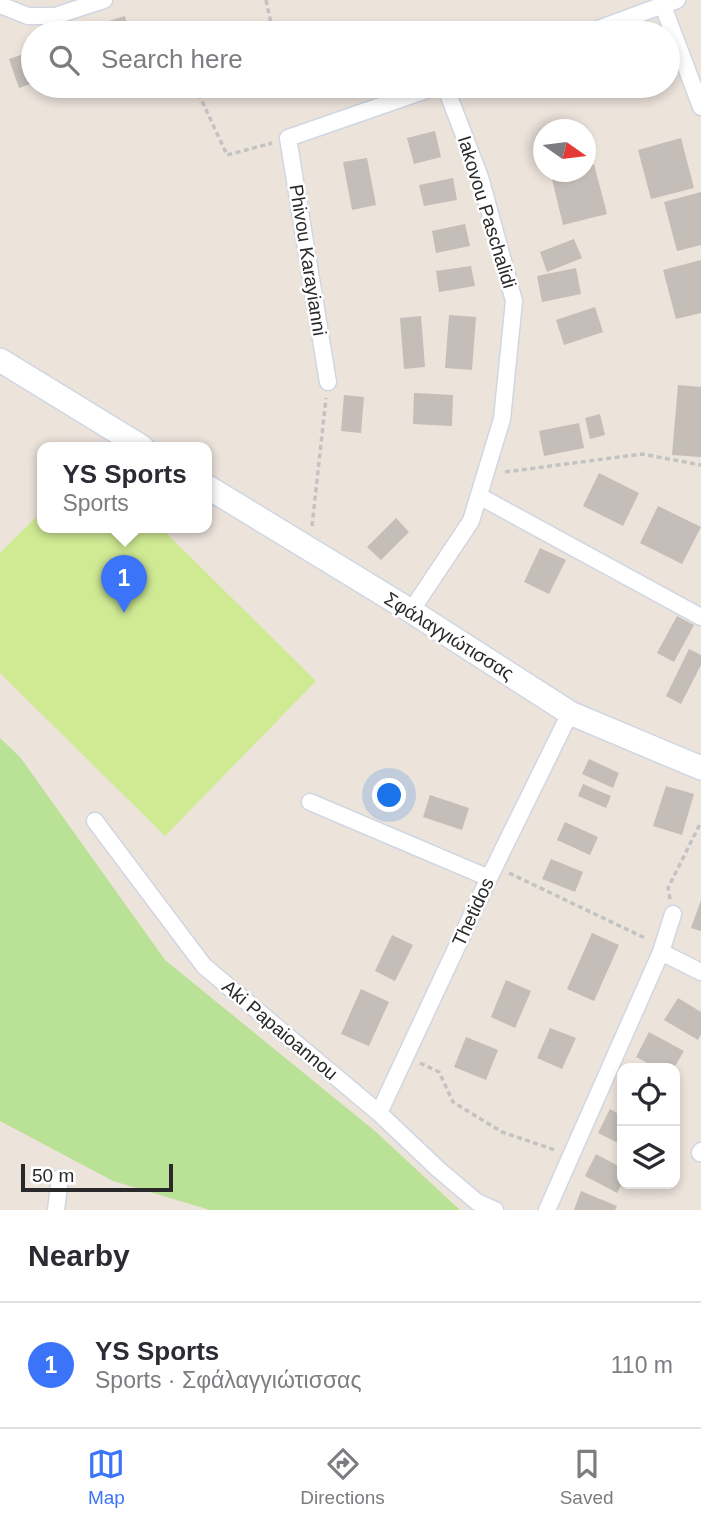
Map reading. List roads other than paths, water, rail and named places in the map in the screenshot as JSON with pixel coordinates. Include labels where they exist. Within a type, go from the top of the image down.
[{"type":"street","points":[[0,5],[28,16],[55,16],[104,0]]},
{"type":"street","points":[[620,21],[670,3],[675,21]]},
{"type":"street","points":[[680,37],[701,107]]},
{"type":"street","name":"Phivou Karayianni","points":[[328,382],[288,138],[403,98]]},
{"type":"street","name":"Iakovou Paschalidi","points":[[411,611],[471,521],[502,419],[514,301],[480,177],[450,98]]},
{"type":"street","points":[[0,360],[134,442]]},
{"type":"street","name":"Σφάλαγγιώτισσας","points":[[212,490],[411,611],[570,713],[701,768]]},
{"type":"street","points":[[479,496],[701,617]]},
{"type":"street","name":"Thetidos","points":[[379,1113],[570,713]]},
{"type":"street","points":[[310,802],[492,872]]},
{"type":"street","name":"Aki Papaioannou","points":[[96,821],[204,966],[379,1113],[477,1202],[495,1210]]},
{"type":"street","points":[[547,1210],[662,949],[673,914]]},
{"type":"street","points":[[662,949],[701,972]]},
{"type":"street","points":[[56,1210],[60,1178]]},
{"type":"place","name":"YS Sports","points":[[124,613]]}]
